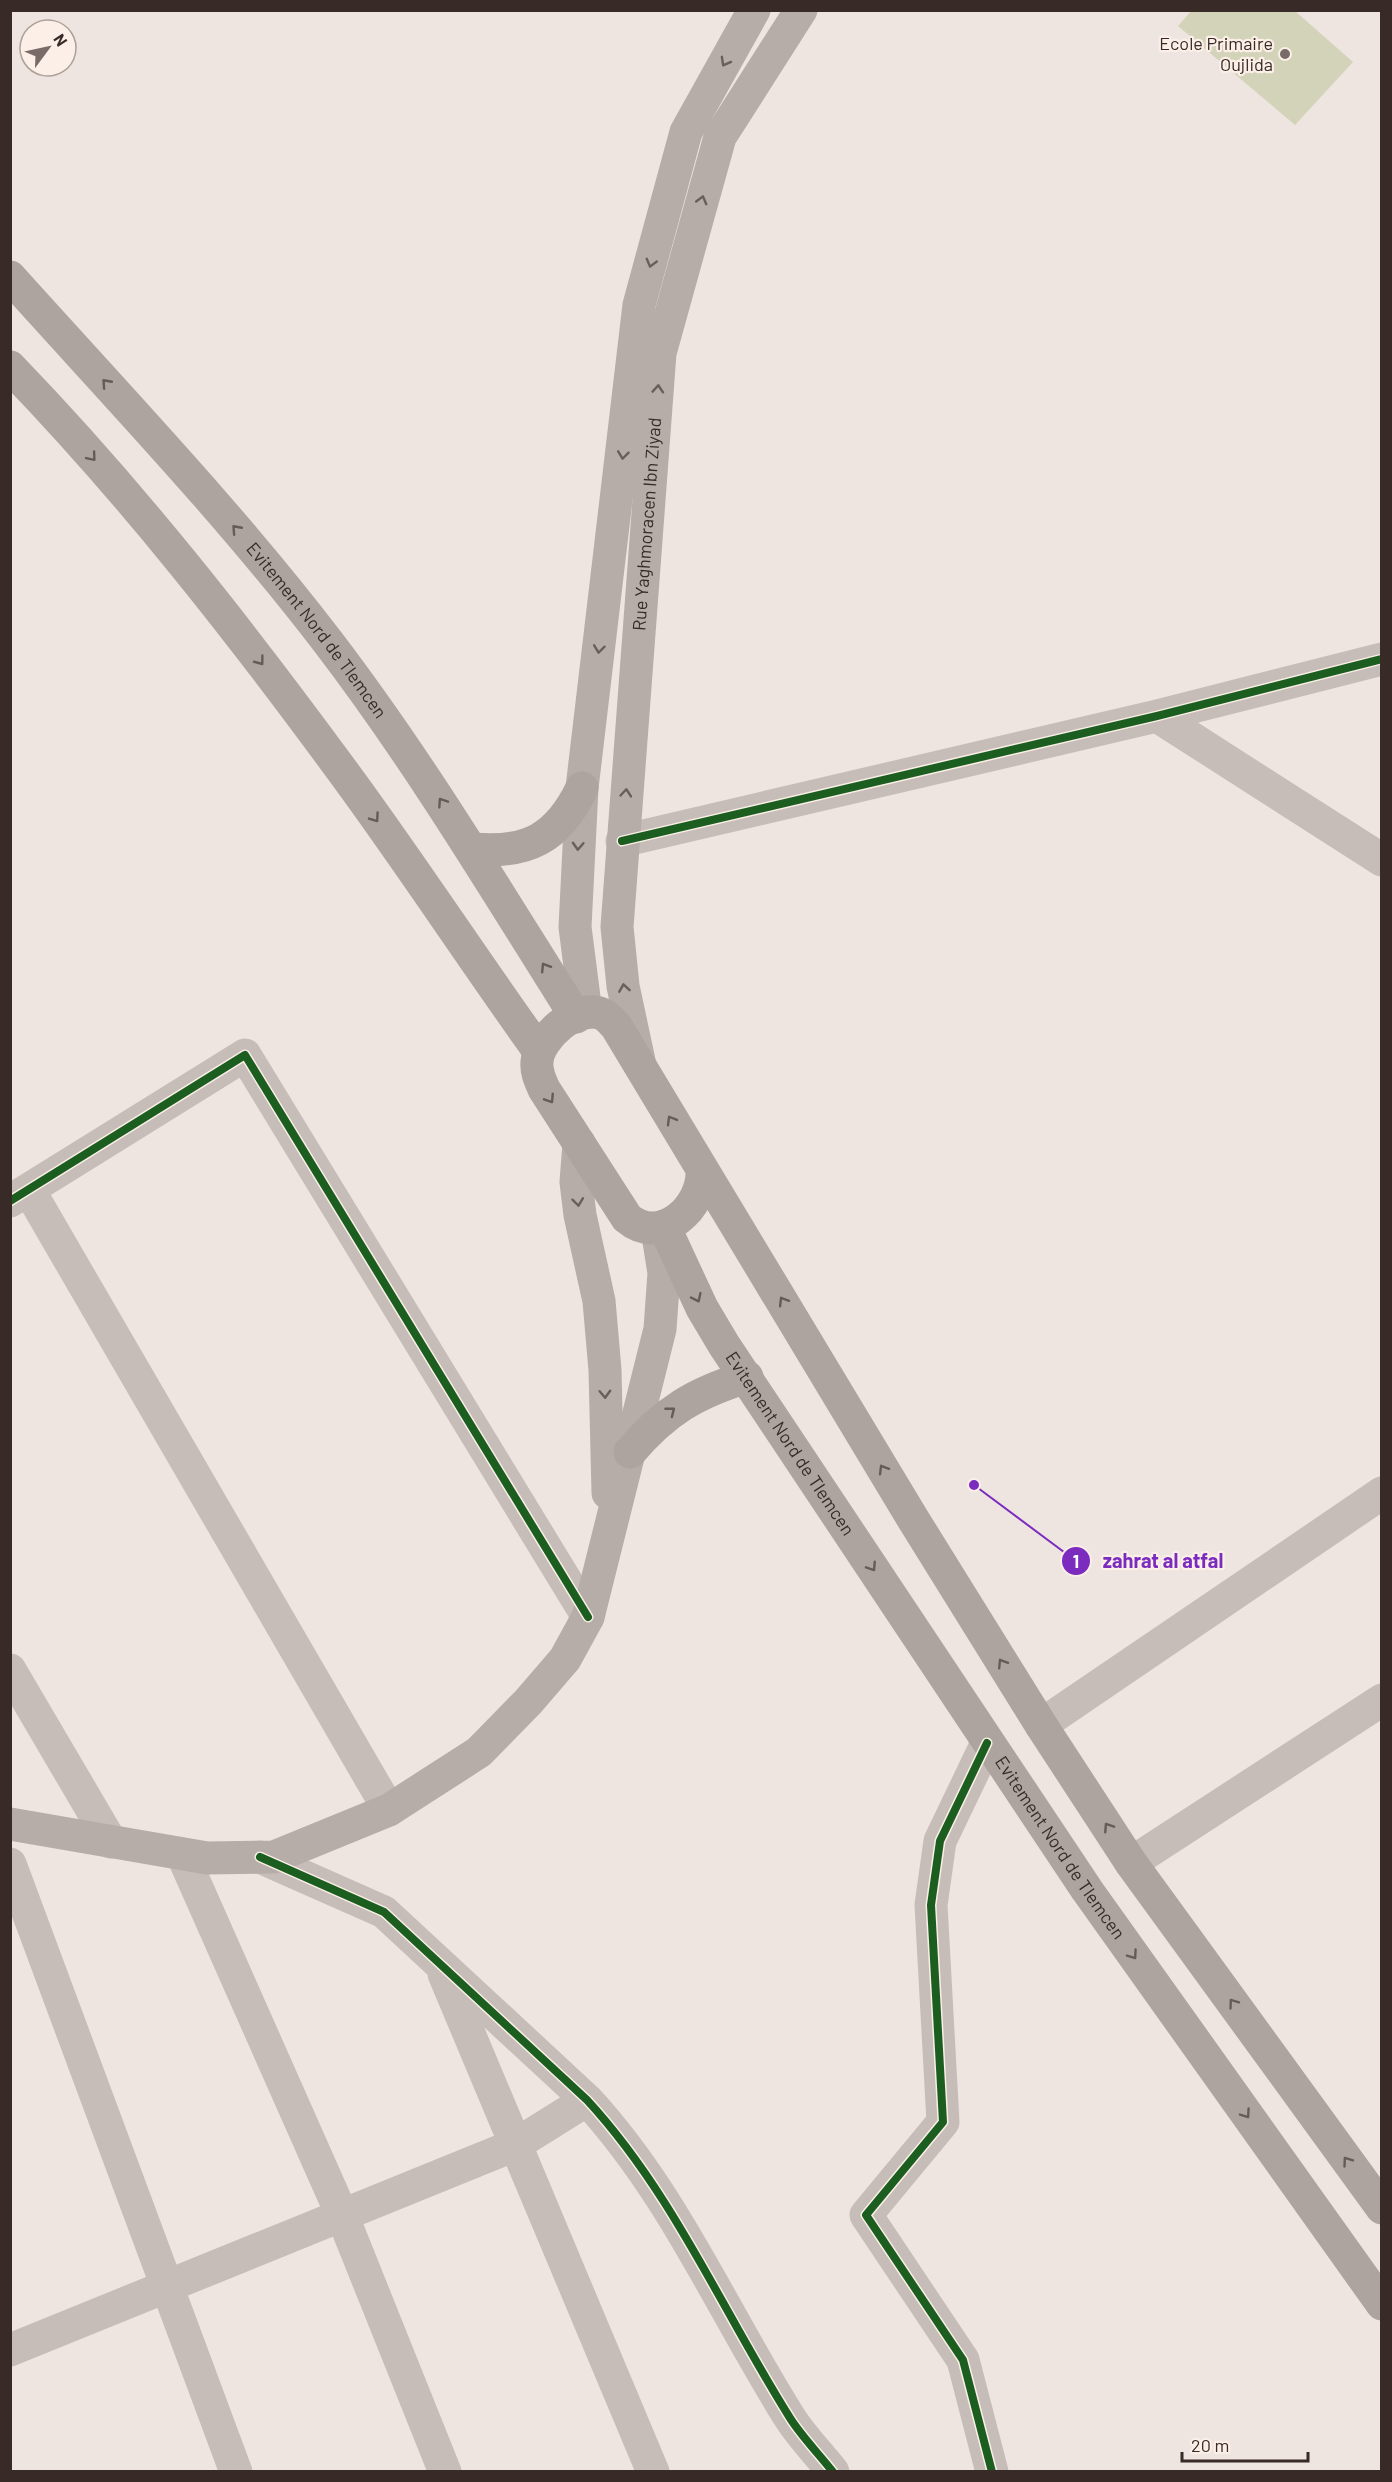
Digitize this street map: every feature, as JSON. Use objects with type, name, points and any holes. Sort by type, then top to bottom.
[{"type":"highway","name":"Evitement Nord de Tlemcen","points":[[10,277],[257,553],[388,724],[581,1015]]},
{"type":"highway","points":[[10,367],[49,407],[225,614],[343,771],[539,1051]]},
{"type":"highway","points":[[473,849],[501,852],[527,846],[551,832],[570,813],[582,788]]},
{"type":"highway","points":[[702,1170],[703,1186],[695,1202],[660,1227],[637,1226],[627,1218],[541,1082],[537,1061],[539,1051],[550,1033],[581,1015],[602,1014],[610,1019],[640,1065],[913,1519],[1041,1725],[1131,1863],[1382,2208]]},
{"type":"highway","name":"Evitement Nord de Tlemcen","points":[[660,1227],[702,1308],[987,1743],[1087,1890],[1382,2304]]},
{"type":"highway","points":[[630,1452],[653,1425],[681,1404],[712,1388],[747,1377]]},
{"type":"main road","name":"Rue Yaghmoracen Ibn Ziyad","points":[[581,1015],[575,927],[582,788],[639,304],[686,132],[754,10]]},
{"type":"main road","name":"Rue Yaghmoracen Ibn Ziyad","points":[[640,1065],[623,986],[617,927],[660,353],[720,136],[801,10]]},
{"type":"main road","points":[[579,1143],[576,1182],[580,1215],[599,1301],[605,1370],[610,1530]]},
{"type":"main road","points":[[10,1824],[207,1858],[274,1857],[389,1810],[478,1752],[528,1702],[565,1659],[588,1617],[660,1329],[663,1273],[660,1227]]},
{"type":"street","points":[[622,841],[1157,716],[1382,659]]},
{"type":"street","points":[[1157,716],[1382,860]]},
{"type":"street","points":[[389,1810],[20,1196],[245,1055],[588,1617]]},
{"type":"street","points":[[1041,1725],[1382,1492]]},
{"type":"street","points":[[10,1670],[111,1842]]},
{"type":"street","points":[[1131,1863],[1382,1700]]},
{"type":"street","points":[[987,1743],[940,1841],[931,1905],[943,2122],[866,2215],[963,2360],[992,2472]]},
{"type":"street","points":[[182,1854],[342,2215],[445,2472]]},
{"type":"street","points":[[260,1857],[384,1912],[587,2100],[613,2128],[682,2230],[791,2420],[833,2472]]},
{"type":"street","points":[[10,1864],[236,2472]]},
{"type":"street","points":[[440,1964],[653,2472]]},
{"type":"street","points":[[10,2350],[167,2284],[515,2145],[587,2100]]},
{"type":"green space","points":[[1192,10],[1295,11],[1353,62],[1295,125],[1178,26]]},
{"type":"cycle path","points":[[622,841],[1157,716],[1382,659]]},
{"type":"cycle path","points":[[10,1201],[245,1055],[588,1617]]},
{"type":"cycle path","points":[[987,1743],[940,1841],[931,1905],[943,2122],[866,2215],[963,2360],[992,2472]]},
{"type":"cycle path","points":[[260,1857],[384,1912],[587,2100],[646,2174],[696,2254],[790,2418],[833,2472]]},
{"type":"place","name":"Ecole Primaire Oujlida","points":[[1285,54]]},
{"type":"place","name":"zahrat al atfal","points":[[974,1485]]}]
